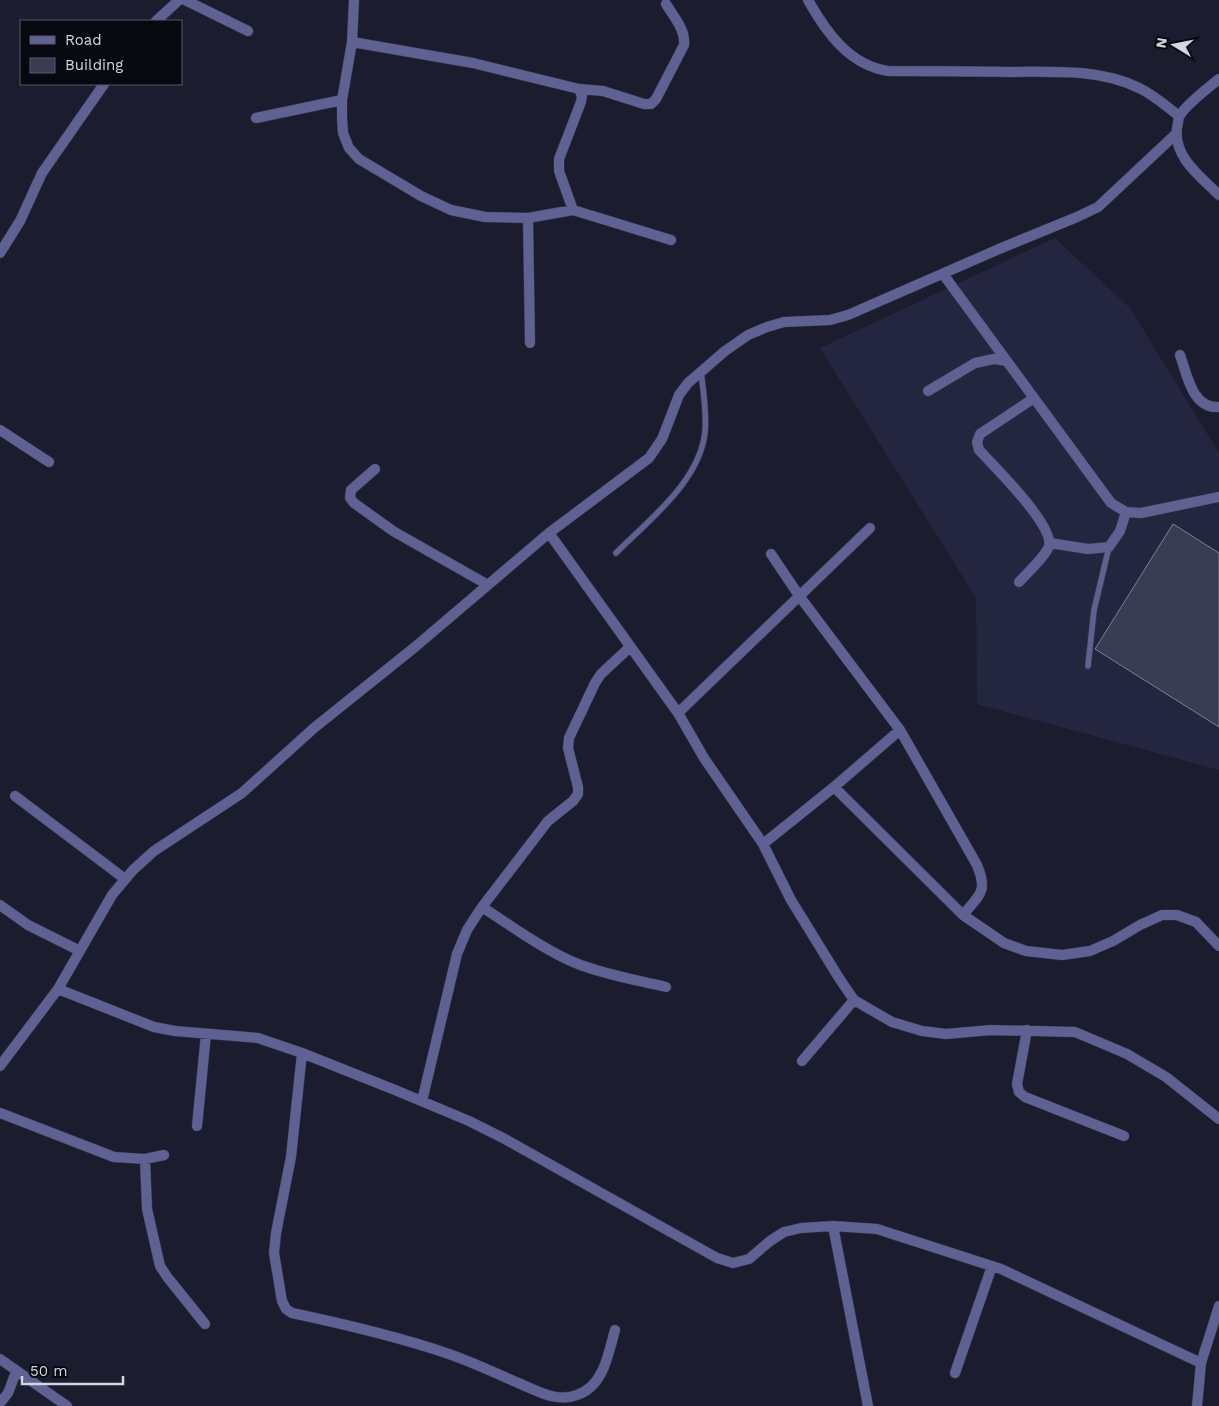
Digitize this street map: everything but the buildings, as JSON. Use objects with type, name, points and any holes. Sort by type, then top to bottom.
[{"type":"street","points":[[157,20],[179,0]]},
{"type":"street","points":[[185,0],[248,31]]},
{"type":"street","points":[[354,0],[352,42],[342,100],[344,133],[349,148],[359,159],[421,196],[451,210],[484,217],[528,218],[573,210],[671,240]]},
{"type":"street","points":[[808,0],[820,23],[829,34],[860,62],[876,69],[888,71],[1057,72],[1098,76],[1122,81],[1139,88],[1179,116]]},
{"type":"street","points":[[352,42],[473,63],[579,89],[603,91],[644,104],[651,104],[656,99],[684,45],[685,39],[683,32],[666,4]]},
{"type":"street","points":[[1219,79],[1198,96],[1179,116],[1177,134],[1178,149],[1185,160],[1219,195]]},
{"type":"street","points":[[0,253],[20,221],[42,173],[103,85]]},
{"type":"street","points":[[573,210],[559,171],[558,159],[581,102],[582,96],[579,89]]},
{"type":"street","points":[[256,118],[342,100]]},
{"type":"street","points":[[0,1066],[58,989],[112,895],[154,851],[242,793],[314,728],[415,647],[549,533],[649,458],[662,439],[679,395],[688,383],[725,351],[748,335],[766,326],[784,322],[830,320],[848,314],[1098,207],[1177,134]]},
{"type":"street","points":[[528,218],[530,344]]},
{"type":"street","points":[[943,274],[1111,503],[1126,512],[1141,513],[1219,497]]},
{"type":"street","points":[[1180,355],[1191,386],[1200,402],[1219,407]]},
{"type":"street","points":[[928,391],[975,363],[994,359],[1008,361]]},
{"type":"street","points":[[1019,582],[1047,551],[1050,544],[1048,536],[1023,496],[979,450],[977,442],[980,434],[1034,398]]},
{"type":"street","points":[[0,430],[49,462]]},
{"type":"street","points":[[375,469],[351,490],[350,498],[354,503],[393,531],[488,584]]},
{"type":"street","points":[[1050,544],[1088,549],[1109,547],[1120,531],[1126,512]]},
{"type":"street","points":[[678,713],[870,528]]},
{"type":"street","points":[[549,533],[678,713],[704,758],[763,844],[791,900],[854,1000],[892,1022],[922,1031],[946,1034],[991,1030],[1075,1032],[1119,1050],[1166,1077],[1219,1119]]},
{"type":"street","points":[[771,554],[800,597],[900,730],[977,865],[983,886],[980,894],[963,915]]},
{"type":"street","points":[[422,1101],[457,954],[467,930],[482,907],[548,822],[573,801],[578,794],[578,786],[568,748],[569,738],[601,674],[630,647]]},
{"type":"street","points":[[763,844],[834,787],[900,730]]},
{"type":"street","points":[[834,787],[963,915],[1004,943],[1026,951],[1062,955],[1090,951],[1113,942],[1140,925],[1162,915],[1177,915],[1196,922],[1219,946]]},
{"type":"street","points":[[15,796],[125,880]]},
{"type":"street","points":[[0,905],[28,925],[80,951]]},
{"type":"street","points":[[482,907],[576,963],[596,970],[666,987]]},
{"type":"street","points":[[58,989],[154,1027],[175,1031],[258,1038],[422,1101],[503,1138],[717,1258],[733,1263],[749,1260],[770,1241],[784,1232],[801,1228],[833,1226],[877,1228],[992,1266],[1201,1363]]},
{"type":"street","points":[[802,1061],[854,1000]]},
{"type":"street","points":[[1027,1030],[1017,1084],[1019,1092],[1025,1097],[1124,1136]]},
{"type":"street","points":[[196,1126],[206,1034]]},
{"type":"street","points":[[302,1054],[292,1158],[276,1233],[274,1253],[280,1292],[286,1309],[385,1334],[448,1354],[550,1397],[576,1396],[588,1390],[596,1383],[604,1367],[616,1330]]},
{"type":"street","points":[[0,1113],[114,1157],[145,1159],[164,1155]]},
{"type":"street","points":[[145,1159],[147,1209],[160,1266],[205,1324]]},
{"type":"street","points":[[833,1226],[868,1406]]},
{"type":"street","points":[[955,1373],[992,1266]]},
{"type":"street","points":[[1197,1406],[1201,1363],[1219,1306]]},
{"type":"street","points":[[0,1359],[67,1406]]},
{"type":"street","points":[[0,1403],[8,1393],[16,1372]]},
{"type":"lane","points":[[616,553],[672,498],[690,475],[702,447],[705,432],[702,371]]},
{"type":"lane","points":[[1088,666],[1094,610],[1109,547]]},
{"type":"shaded area","points":[[1055,238],[1130,308],[1219,453],[1219,770],[977,704],[976,598],[820,348]]}]
